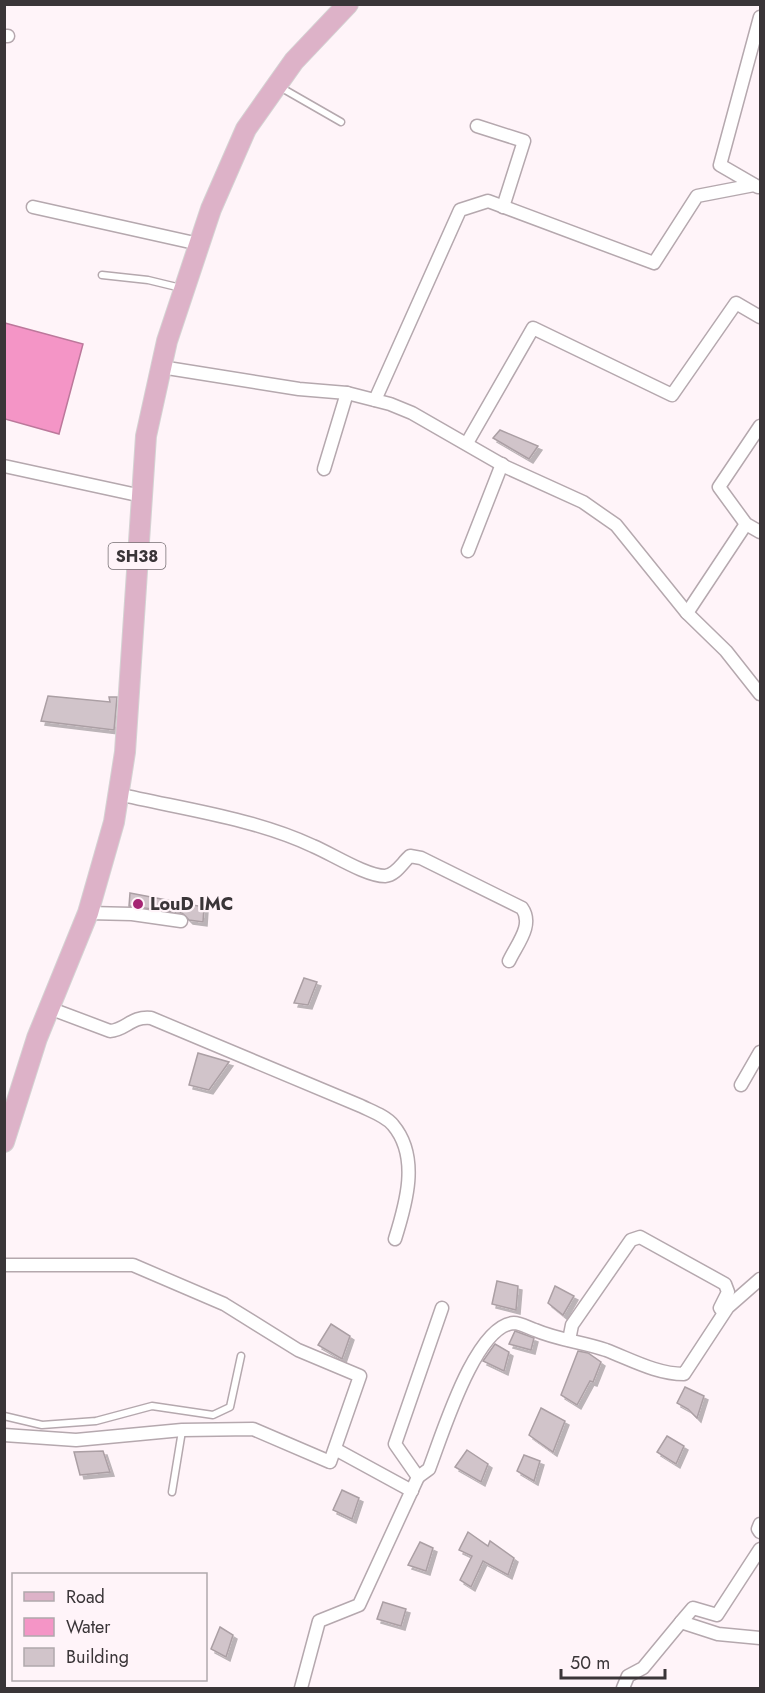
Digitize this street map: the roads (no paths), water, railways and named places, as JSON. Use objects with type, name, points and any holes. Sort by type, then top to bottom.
[{"type":"main road","name":"SH38","points":[[4,1142],[13,1108],[49,1008],[88,913],[114,822],[125,752],[146,436],[161,366],[184,289],[211,209],[246,129],[294,61],[348,4]]},
{"type":"street","points":[[757,187],[720,165],[760,17]]},
{"type":"street","points":[[477,126],[524,141],[503,207]]},
{"type":"street","points":[[375,400],[460,210],[488,201],[654,263],[697,196],[757,187]]},
{"type":"street","points":[[33,207],[199,244]]},
{"type":"street","points":[[467,443],[533,328],[672,395],[736,303],[760,317]]},
{"type":"street","points":[[161,366],[299,389],[347,393],[375,400],[412,413],[502,464],[583,502],[616,525],[687,614],[726,651],[760,694]]},
{"type":"street","points":[[324,469],[347,393]]},
{"type":"street","points":[[760,426],[719,487],[746,524],[760,532]]},
{"type":"street","points":[[468,551],[502,464]]},
{"type":"street","points":[[4,466],[142,496]]},
{"type":"street","points":[[687,614],[746,524]]},
{"type":"street","points":[[118,794],[259,827],[311,844],[358,867],[385,876],[395,873],[410,856],[421,858],[522,908],[528,923],[509,961]]},
{"type":"street","points":[[88,913],[132,914],[181,921]]},
{"type":"street","points":[[49,1008],[110,1031],[139,1016],[151,1018],[361,1106],[393,1124],[408,1157],[407,1201],[395,1239]]},
{"type":"street","points":[[741,1085],[760,1052]]},
{"type":"street","points":[[569,1340],[572,1325],[631,1240],[640,1237],[725,1284],[728,1292],[720,1308],[724,1312]]},
{"type":"street","points":[[4,1265],[133,1265],[224,1304],[298,1350],[360,1376],[330,1462],[253,1429],[182,1430],[76,1440],[4,1435]]},
{"type":"street","points":[[301,1689],[320,1621],[359,1605],[418,1477],[429,1469],[463,1383],[486,1339],[498,1326],[516,1323],[542,1333],[599,1348],[667,1374],[684,1374],[724,1312],[760,1279]]},
{"type":"street","points":[[418,1477],[395,1444],[442,1308]]},
{"type":"street","points":[[335,1449],[412,1491]]},
{"type":"street","points":[[760,1524],[758,1529],[760,1532]]},
{"type":"street","points":[[623,1689],[628,1676],[644,1668],[693,1608],[717,1615],[760,1549]]},
{"type":"street","points":[[681,1622],[718,1634],[760,1638]]},
{"type":"lane","points":[[277,85],[341,122]]},
{"type":"lane","points":[[102,275],[136,278],[184,289]]},
{"type":"lane","points":[[4,1416],[42,1425],[96,1421],[152,1406],[213,1415],[230,1407],[241,1356]]},
{"type":"lane","points":[[172,1492],[182,1430]]},
{"type":"water","points":[[5,323],[83,344],[59,434],[5,419]]},
{"type":"place","name":"LouD IMC","points":[[138,904]]}]
